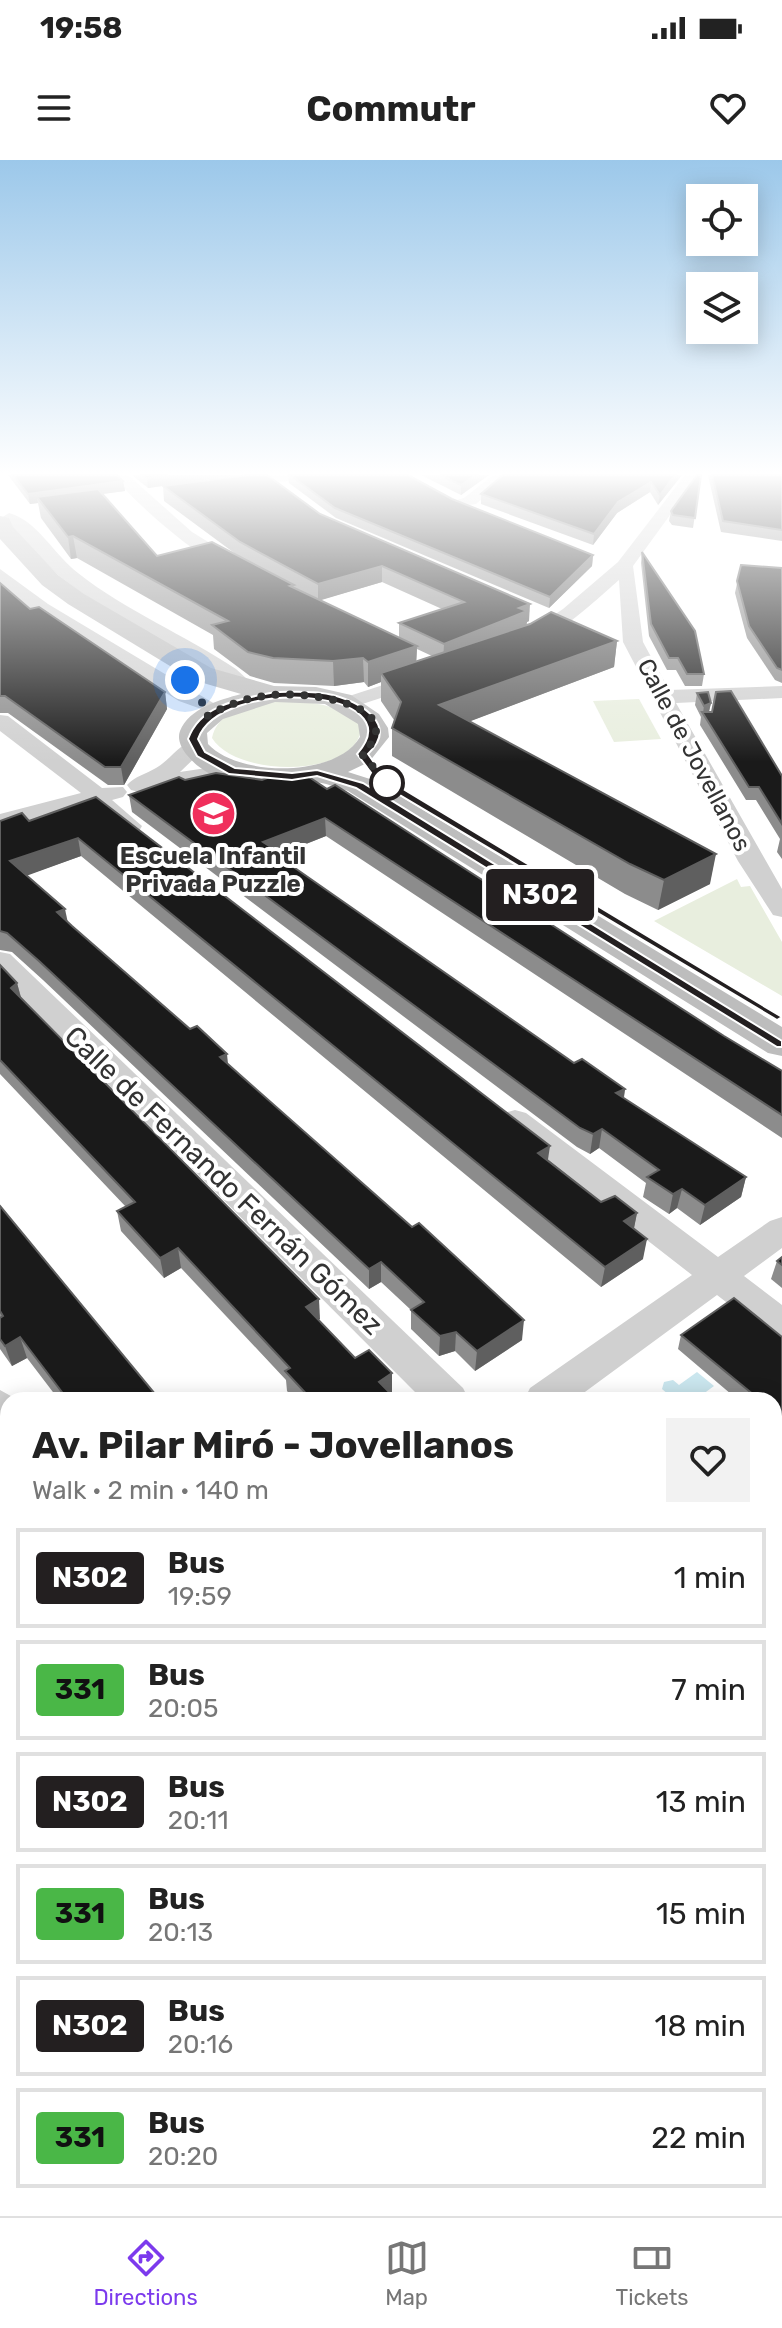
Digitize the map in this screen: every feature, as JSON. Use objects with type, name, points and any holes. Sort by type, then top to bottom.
[{"type":"street","points":[[21,571],[33,584],[185,680],[206,710]]},
{"type":"street","points":[[0,821],[139,785],[233,771],[280,776],[317,773],[362,754],[372,745],[376,731],[373,721],[347,703],[307,694],[262,692],[202,674],[76,599],[43,571]]},
{"type":"street","points":[[246,571],[261,580]]},
{"type":"street","points":[[508,648],[557,622],[600,589],[612,571]]},
{"type":"street","name":"Calle de Jovellanos","points":[[619,571],[627,594],[633,642],[660,697],[782,909]]},
{"type":"street","points":[[0,574],[41,608],[206,710]]},
{"type":"street","points":[[600,589],[627,594]]},
{"type":"street","points":[[527,611],[557,622]]},
{"type":"street","points":[[347,703],[441,672],[414,657]]},
{"type":"street","points":[[233,771],[207,759],[195,747],[193,739],[197,728],[206,710],[262,692]]},
{"type":"street","points":[[660,697],[782,692]]},
{"type":"street","points":[[0,721],[90,789],[96,798],[156,846]]},
{"type":"street","points":[[139,785],[166,772],[195,747]]},
{"type":"street","points":[[362,754],[381,780],[782,1017]]},
{"type":"street","points":[[317,773],[359,785],[384,799],[781,1058]]},
{"type":"street","name":"Calle de Fernando Fernán Gómez","points":[[0,960],[441,1392]]},
{"type":"street","points":[[493,1104],[782,1325]]},
{"type":"street","points":[[555,1392],[782,1230]]},
{"type":"green space","points":[[639,699],[661,739],[614,742],[593,701]]},
{"type":"green space","points":[[283,700],[320,704],[347,714],[356,721],[360,730],[357,741],[345,753],[328,761],[284,767],[241,759],[224,750],[212,738],[222,719],[231,713]]},
{"type":"green space","points":[[737,879],[741,887],[750,886],[782,942],[782,996],[654,921]]},
{"type":"water","points":[[697,1372],[714,1386],[706,1392],[666,1392],[662,1389],[664,1382],[673,1380],[679,1385]]},
{"type":"building","points":[[137,571],[267,571],[294,585],[290,586],[417,646],[368,662],[363,658],[333,661],[273,658],[248,652],[212,625],[228,621]]},
{"type":"building","points":[[294,571],[364,571],[318,584]]},
{"type":"building","points":[[393,571],[453,571],[530,604],[519,608],[527,611],[444,644],[399,623],[464,602]]},
{"type":"building","points":[[487,571],[577,571],[550,597]]},
{"type":"building","points":[[644,571],[655,571],[695,631],[704,674],[687,674],[678,658],[669,658],[651,624]]},
{"type":"building","points":[[740,571],[782,571],[782,670],[777,668],[749,626],[737,581]]},
{"type":"building","points":[[0,583],[30,609],[39,607],[165,692],[121,767],[105,767],[5,696],[0,696]]},
{"type":"building","points":[[551,612],[617,641],[439,705],[716,854],[664,880],[630,864],[392,728],[401,702],[381,673],[530,624]]},
{"type":"building","points":[[731,691],[782,776],[782,824],[759,787],[749,787],[702,712],[712,712],[716,692]]},
{"type":"building","points":[[708,692],[711,703],[704,706],[697,693]]},
{"type":"building","points":[[216,773],[262,780],[275,775],[303,773],[327,789],[335,785],[782,1071],[782,1115],[325,818],[263,842],[286,857],[282,859],[574,1063],[582,1059],[625,1089],[616,1093],[746,1177],[705,1205],[682,1189],[673,1194],[647,1177],[659,1170],[602,1129],[593,1134],[580,1128],[129,795],[179,777],[185,780]]},
{"type":"building","points":[[96,797],[550,1146],[538,1153],[601,1202],[615,1196],[637,1213],[624,1221],[647,1239],[605,1267],[78,838],[10,861],[65,909],[57,912],[72,926],[190,1029],[197,1026],[227,1054],[220,1057],[412,1227],[419,1223],[524,1320],[477,1351],[456,1332],[440,1336],[411,1310],[424,1302],[381,1262],[369,1269],[39,961],[7,933],[0,931],[0,821],[22,813],[29,821]]},
{"type":"building","points":[[0,965],[17,983],[11,988],[319,1299],[306,1307],[355,1358],[369,1350],[392,1373],[379,1382],[389,1392],[305,1392],[285,1371],[290,1368],[178,1248],[160,1258],[117,1211],[135,1202],[0,1060]]},
{"type":"building","points":[[0,1206],[153,1392],[62,1392],[20,1337],[5,1346],[0,1339],[0,1318],[3,1316],[0,1311]]},
{"type":"building","points":[[734,1298],[782,1337],[782,1392],[750,1392],[681,1335]]},
{"type":"bus line","name":"N302","points":[[782,1017],[381,780],[362,754],[372,745],[376,731],[373,721],[360,709],[330,697],[275,694],[222,707],[197,728],[193,739],[195,747],[216,765],[233,771],[268,776],[317,773],[359,785],[782,1044]]},
{"type":"place","name":"Escuela Infantil Privada Puzzle","points":[[213,814]]},
{"type":"route","points":[[185,680],[197,691],[208,716],[238,701],[275,694],[330,697],[360,709],[373,721],[376,731],[372,745],[362,754],[380,779],[387,783]]}]
